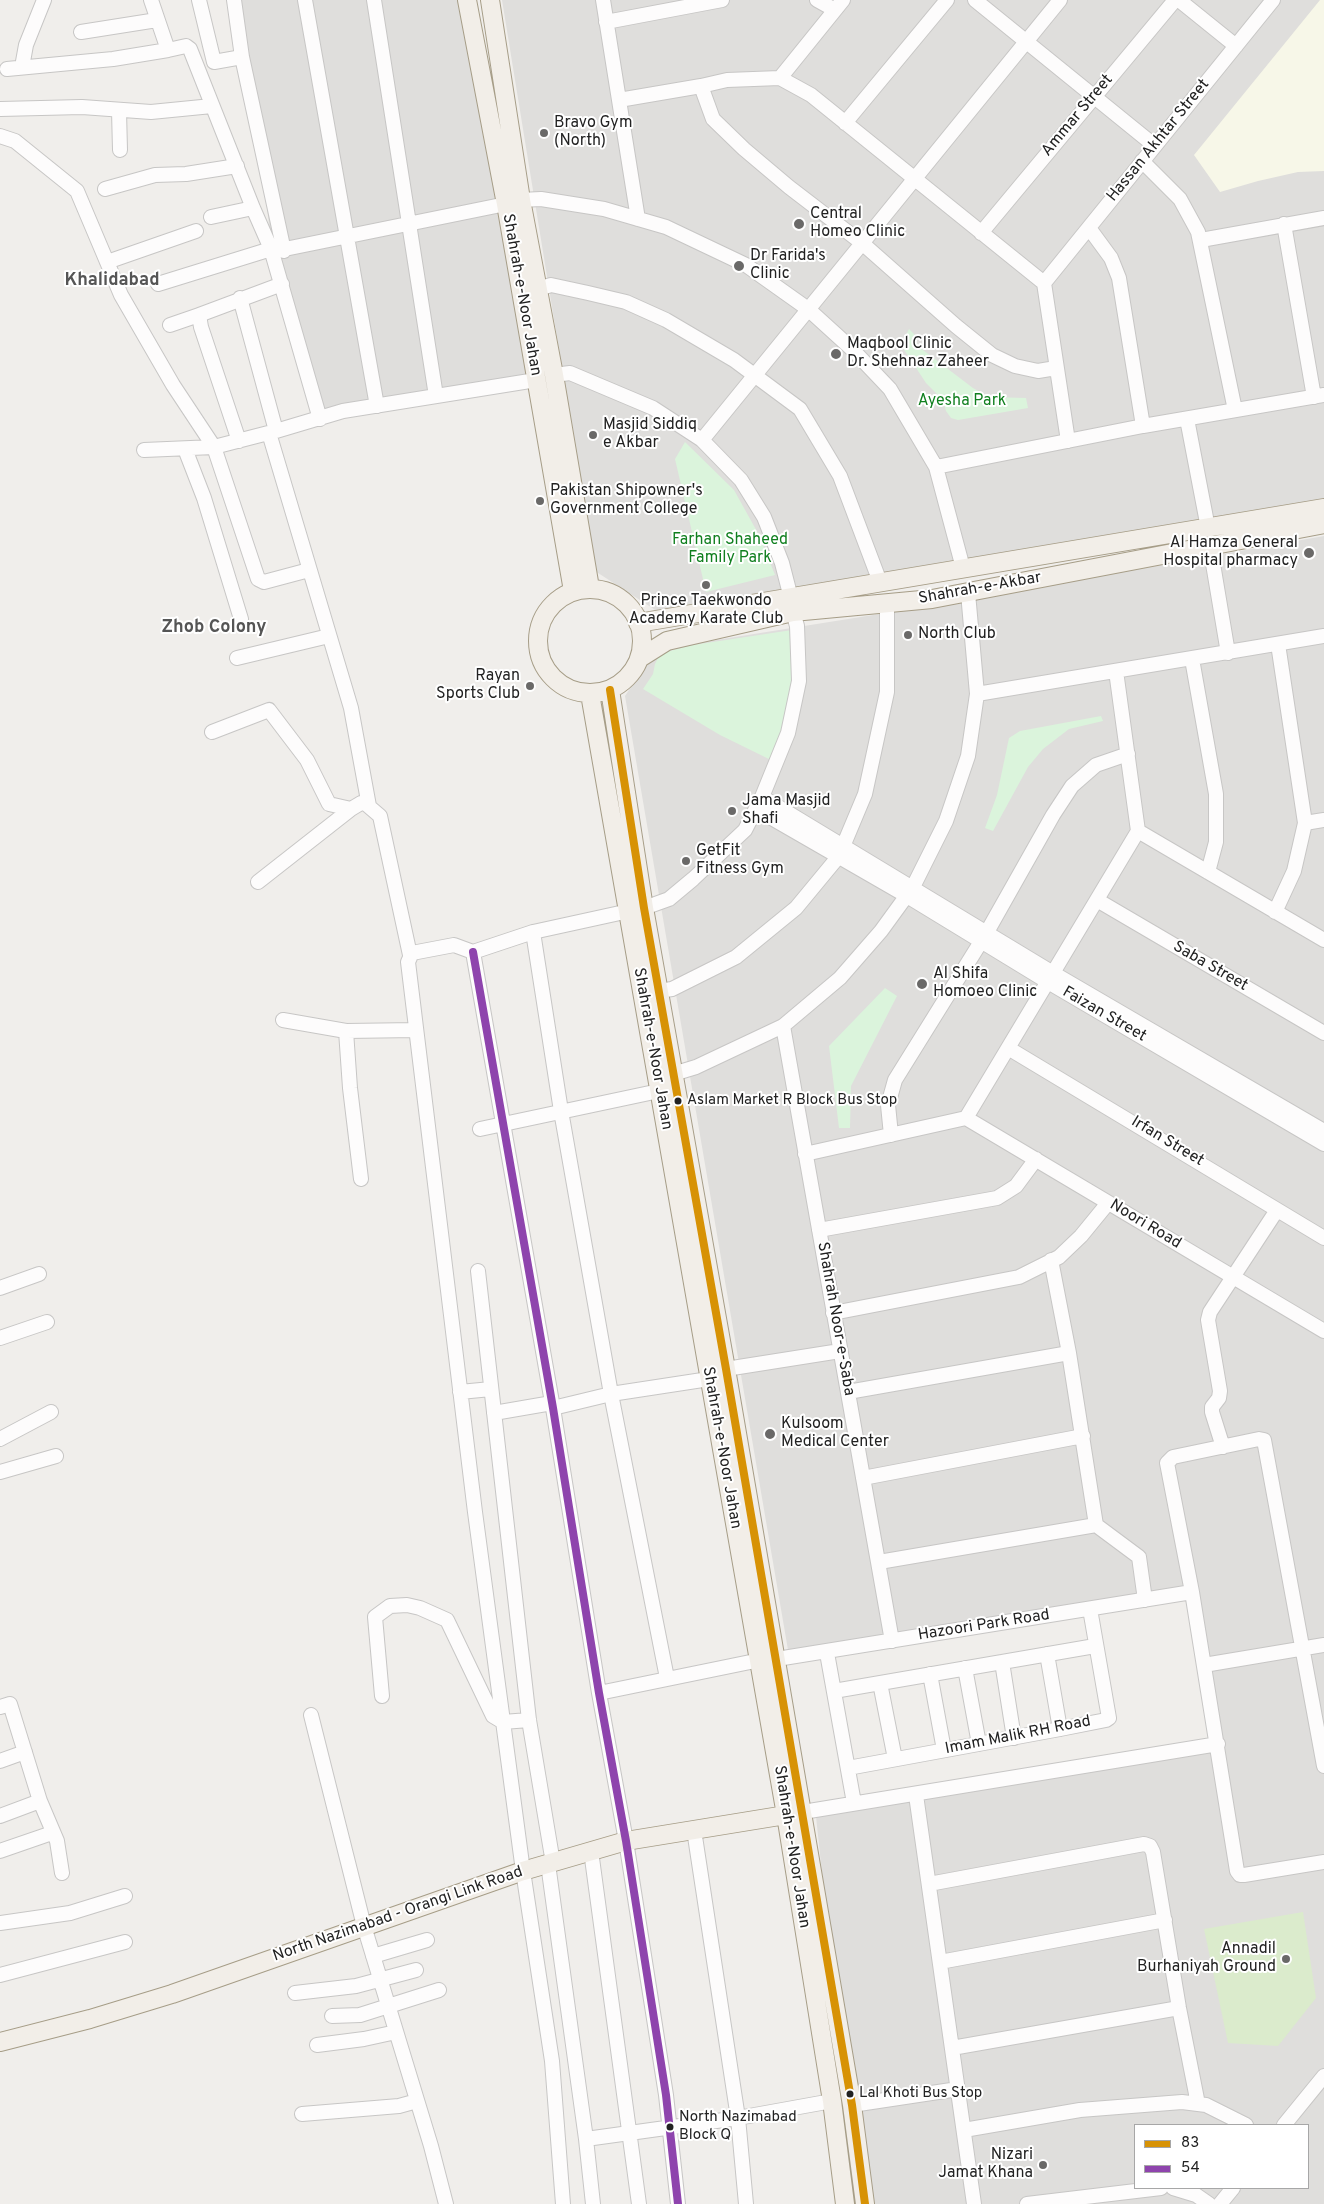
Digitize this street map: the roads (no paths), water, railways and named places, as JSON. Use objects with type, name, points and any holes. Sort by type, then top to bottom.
[{"type":"main road","name":"Shahrah-e-Noor Jahan","points":[[467,0],[514,202],[538,289],[590,588]]},
{"type":"main road","name":"Shahrah-e-Noor Jahan","points":[[490,0],[536,380],[573,592]]},
{"type":"main road","name":"Shahrah-e-Akbar","points":[[640,658],[668,641],[880,582],[1324,508]]},
{"type":"main road","name":"Shahrah-e-Akbar","points":[[638,623],[792,605],[932,600],[1324,524]]},
{"type":"main road","points":[[590,588],[602,589],[623,599],[631,607],[642,630],[643,644],[640,658],[632,673],[610,690],[579,694],[553,679],[542,661],[538,648],[540,627],[550,608],[560,598],[573,592],[590,588]]},
{"type":"main road","name":"Shahrah-e-Noor Jahan","points":[[610,690],[659,1091],[736,1531],[768,1660]]},
{"type":"main road","name":"Shahrah-e-Noor Jahan","points":[[590,694],[636,910],[659,991],[683,1121],[754,1528],[768,1660],[794,1814],[852,2104],[865,2204]]},
{"type":"main road","points":[[665,1125],[683,1121]]},
{"type":"main road","points":[[736,1531],[754,1528]]},
{"type":"main road","name":"Shahrah-e-Noor Jahan","points":[[794,1814],[845,2204]]},
{"type":"main road","name":"North Nazimabad - Orangi Link Road","points":[[0,2042],[90,2019],[172,1994],[523,1871],[591,1851],[626,1841],[794,1814]]},
{"type":"main road","points":[[844,2186],[863,2185]]},
{"type":"street","points":[[22,67],[26,45],[44,0]]},
{"type":"street","points":[[151,0],[168,50]]},
{"type":"street","points":[[199,0],[214,62]]},
{"type":"street","points":[[234,0],[242,57],[282,284],[320,419]]},
{"type":"street","points":[[305,0],[377,406]]},
{"type":"street","points":[[374,0],[436,396]]},
{"type":"street","points":[[603,0],[638,219]]},
{"type":"street","points":[[606,22],[722,0]]},
{"type":"street","points":[[780,78],[839,5],[817,0]]},
{"type":"street","points":[[845,123],[947,0]]},
{"type":"street","points":[[975,0],[1155,146]]},
{"type":"street","points":[[702,440],[1060,0]]},
{"type":"street","points":[[1177,0],[1236,46]]},
{"type":"street","name":"Ammar Street","points":[[981,233],[1177,0]]},
{"type":"street","name":"Hassan Akhtar Street","points":[[1044,283],[1273,0]]},
{"type":"street","points":[[81,32],[157,20]]},
{"type":"street","points":[[7,69],[113,59],[188,47],[253,208],[276,251]]},
{"type":"street","points":[[196,66],[242,57]]},
{"type":"street","points":[[619,100],[727,80],[780,78],[811,96],[1044,283],[1068,441]]},
{"type":"street","points":[[701,86],[713,119],[744,149],[789,188],[862,243],[956,326],[992,355],[1015,366],[1038,370],[1056,368]]},
{"type":"street","points":[[0,109],[82,107],[151,112],[212,106]]},
{"type":"street","points":[[119,111],[120,150]]},
{"type":"street","points":[[0,136],[15,140],[77,191],[121,295],[173,384],[214,447],[258,579],[264,582],[310,570]]},
{"type":"street","points":[[1142,161],[1180,198],[1201,240],[1235,410]]},
{"type":"street","points":[[105,189],[155,175],[186,174],[237,166]]},
{"type":"street","points":[[158,284],[276,251],[514,202],[541,199],[604,209],[666,227],[746,265],[808,309],[852,349],[890,389],[936,467],[963,568]]},
{"type":"street","points":[[211,217],[253,208]]},
{"type":"street","points":[[1201,240],[1324,218]]},
{"type":"street","points":[[936,467],[1144,426],[1319,396],[1284,224]]},
{"type":"street","points":[[1088,228],[1111,258],[1119,278],[1144,426]]},
{"type":"street","points":[[107,262],[196,231]]},
{"type":"street","points":[[170,325],[282,284]]},
{"type":"street","points":[[538,289],[551,285],[626,302],[666,320],[701,339],[756,374],[800,409],[840,476],[880,582]]},
{"type":"street","points":[[240,298],[272,432],[351,708],[369,806]]},
{"type":"street","points":[[199,315],[201,327],[239,441]]},
{"type":"street","points":[[410,956],[412,953],[454,945],[473,952],[533,932],[636,910],[669,899],[745,830],[759,803],[788,733],[798,689],[797,626],[782,563],[764,517],[741,480],[702,440],[653,408],[570,373],[554,375]]},
{"type":"street","points":[[144,450],[214,447],[320,419],[343,411],[536,380]]},
{"type":"street","points":[[1187,419],[1208,528]]},
{"type":"street","points":[[185,449],[204,498],[241,619]]},
{"type":"street","points":[[1210,546],[1228,653]]},
{"type":"street","points":[[673,1074],[696,1067],[782,1026],[840,978],[881,931],[910,892],[946,821],[968,756],[977,694],[968,593]]},
{"type":"street","points":[[659,991],[672,989],[736,957],[796,908],[841,851],[865,794],[887,692],[887,603]]},
{"type":"street","points":[[237,658],[329,636]]},
{"type":"street","points":[[977,694],[1324,636]]},
{"type":"street","points":[[1275,912],[1294,871],[1305,823],[1278,644]]},
{"type":"street","points":[[1192,659],[1216,794],[1216,842],[1208,872]]},
{"type":"street","points":[[805,1154],[966,1118],[1138,831],[1116,671]]},
{"type":"street","points":[[212,732],[270,710],[307,760],[329,804],[351,809]]},
{"type":"street","points":[[891,1135],[888,1105],[895,1080],[984,937],[1053,815],[1072,786],[1096,765],[1128,754]]},
{"type":"street","points":[[258,882],[361,803],[369,806],[380,816],[410,956],[408,962],[460,1392],[523,1871],[552,2061],[563,2204]]},
{"type":"street","name":"Faizan Street","points":[[759,803],[910,892],[1324,1144]]},
{"type":"street","points":[[1305,823],[1324,820]]},
{"type":"street","points":[[1138,831],[1324,940]]},
{"type":"street","name":"Saba Street","points":[[1096,900],[1324,1033]]},
{"type":"street","points":[[533,932],[561,1110],[611,1394],[667,1678]]},
{"type":"street","points":[[473,952],[553,1405],[599,1693],[626,1841],[670,2126],[678,2204]]},
{"type":"street","name":"Faizan Street","points":[[1050,977],[1324,1131]]},
{"type":"street","points":[[283,1020],[346,1031],[416,1030]]},
{"type":"street","name":"Shahrah Noor-e-Saba","points":[[782,1026],[892,1641]]},
{"type":"street","points":[[346,1031],[350,1088],[361,1179]]},
{"type":"street","name":"Irfan Street","points":[[1008,1048],[1186,1153],[1277,1210],[1323,1234]]},
{"type":"street","points":[[480,1129],[504,1125],[561,1110],[659,1091]]},
{"type":"street","name":"Noori Road","points":[[966,1118],[1324,1331]]},
{"type":"street","points":[[819,1230],[997,1198],[1016,1186],[1036,1159]]},
{"type":"street","points":[[833,1313],[1019,1277],[1052,1260],[1081,1236],[1108,1203]]},
{"type":"street","points":[[1223,1447],[1212,1412],[1212,1408],[1219,1398],[1220,1391],[1208,1320],[1210,1312],[1277,1210]]},
{"type":"street","points":[[1052,1260],[1083,1436],[1096,1524],[1139,1557],[1145,1600]]},
{"type":"street","points":[[478,1271],[529,1720],[551,1863],[593,2204]]},
{"type":"street","points":[[0,1288],[39,1274]]},
{"type":"street","points":[[0,1338],[46,1322]]},
{"type":"street","points":[[726,1369],[840,1351]]},
{"type":"street","points":[[848,1392],[1069,1353]]},
{"type":"street","points":[[494,1413],[709,1379]]},
{"type":"street","points":[[460,1392],[491,1389]]},
{"type":"street","points":[[0,1439],[50,1412]]},
{"type":"street","points":[[863,1478],[1083,1436]]},
{"type":"street","points":[[1324,1766],[1264,1440],[1259,1439],[1173,1457],[1167,1463],[1192,1592],[1237,1871],[1240,1875],[1324,1862]]},
{"type":"street","points":[[0,1472],[56,1456]]},
{"type":"street","points":[[879,1562],[1096,1524]]},
{"type":"street","name":"Hazoori Park Road","points":[[599,1693],[667,1678],[768,1660],[827,1653],[1192,1592]]},
{"type":"street","points":[[382,1696],[375,1617],[390,1606],[407,1605],[420,1608],[446,1620],[493,1716],[503,1722],[529,1720]]},
{"type":"street","name":"Imam Malik RH Road","points":[[848,1768],[1014,1738],[1109,1718],[1090,1609]]},
{"type":"street","points":[[1204,1665],[1324,1644]]},
{"type":"street","points":[[834,1691],[1095,1646]]},
{"type":"street","points":[[827,1653],[854,1803]]},
{"type":"street","points":[[1047,1654],[1060,1729]]},
{"type":"street","points":[[1002,1662],[1014,1738]]},
{"type":"street","points":[[965,1668],[979,1744]]},
{"type":"street","points":[[930,1674],[944,1750]]},
{"type":"street","points":[[880,1683],[895,1759]]},
{"type":"street","points":[[0,1707],[10,1704],[40,1801],[57,1842],[62,1873]]},
{"type":"street","points":[[311,1715],[364,1926],[418,2101],[446,2204]]},
{"type":"street","points":[[794,1814],[1218,1744]]},
{"type":"street","points":[[0,1761],[24,1752]]},
{"type":"street","points":[[916,1795],[974,2204]]},
{"type":"street","points":[[0,1816],[40,1801]]},
{"type":"street","points":[[694,1830],[738,2118],[746,2204]]},
{"type":"street","points":[[0,1851],[52,1833]]},
{"type":"street","points":[[929,1884],[1144,1844],[1150,1846],[1153,1852],[1179,2008],[1198,2104]]},
{"type":"street","points":[[591,1851],[639,2204]]},
{"type":"street","points":[[0,1923],[70,1914],[125,1896]]},
{"type":"street","points":[[940,1962],[1165,1920]]},
{"type":"street","points":[[373,1956],[427,1940]]},
{"type":"street","points":[[0,1975],[125,1942]]},
{"type":"street","points":[[295,1993],[356,1986],[416,1970]]},
{"type":"street","points":[[332,2016],[360,2015],[389,2008],[439,1990]]},
{"type":"street","points":[[952,2048],[1179,2008]]},
{"type":"street","points":[[317,2045],[364,2040],[396,2032]]},
{"type":"street","points":[[1285,2124],[1324,2076]]},
{"type":"street","points":[[852,2104],[958,2089]]},
{"type":"street","points":[[302,2114],[399,2106],[418,2101]]},
{"type":"street","points":[[586,2139],[738,2118],[832,2101]]},
{"type":"street","points":[[964,2130],[1080,2110],[1182,2102],[1206,2106],[1244,2124]]},
{"type":"street","points":[[1027,2204],[1153,2189]]},
{"type":"street","points":[[1176,2189],[1196,2195],[1209,2204]]},
{"type":"street","points":[[1220,2204],[1232,2189]]},
{"type":"place","name":"Bravo Gym (North)","points":[[544,133]]},
{"type":"place","name":"Central Homeo Clinic","points":[[799,224]]},
{"type":"place","name":"Dr Farida's Clinic","points":[[739,266]]},
{"type":"place","name":"Maqbool Clinic Dr. Shehnaz Zaheer","points":[[836,354]]},
{"type":"place","name":"Masjid Siddiq e Akbar","points":[[593,435]]},
{"type":"place","name":"Pakistan Shipowner's Government College","points":[[540,501]]},
{"type":"place","name":"Al Hamza General Hospital pharmacy","points":[[1309,553]]},
{"type":"place","name":"Prince Taekwondo Academy Karate Club","points":[[706,585]]},
{"type":"place","name":"North Club","points":[[908,635]]},
{"type":"place","name":"Rayan Sports Club","points":[[530,686]]},
{"type":"place","name":"Jama Masjid Shafi","points":[[732,811]]},
{"type":"place","name":"GetFit Fitness Gym","points":[[686,861]]},
{"type":"place","name":"Al Shifa Homoeo Clinic","points":[[922,984]]},
{"type":"place","name":"Aslam Market R Block Bus Stop","points":[[678,1101]]},
{"type":"place","name":"Kulsoom Medical Center","points":[[770,1434]]},
{"type":"place","name":"Annadil Burhaniyah Ground","points":[[1286,1959]]},
{"type":"place","name":"Lal Khoti Bus Stop","points":[[850,2094]]},
{"type":"place","name":"North Nazimabad Block Q","points":[[670,2127]]},
{"type":"place","name":"Nizari Jamat Khana","points":[[1043,2165]]},
{"type":"district","name":"Khalidabad","points":[[112,281]]},
{"type":"district","name":"Zhob Colony","points":[[214,628]]},
{"type":"park label","name":"Ayesha Park","points":[[962,402]]},
{"type":"park label","name":"Farhan Shaheed Family Park","points":[[730,550]]}]
